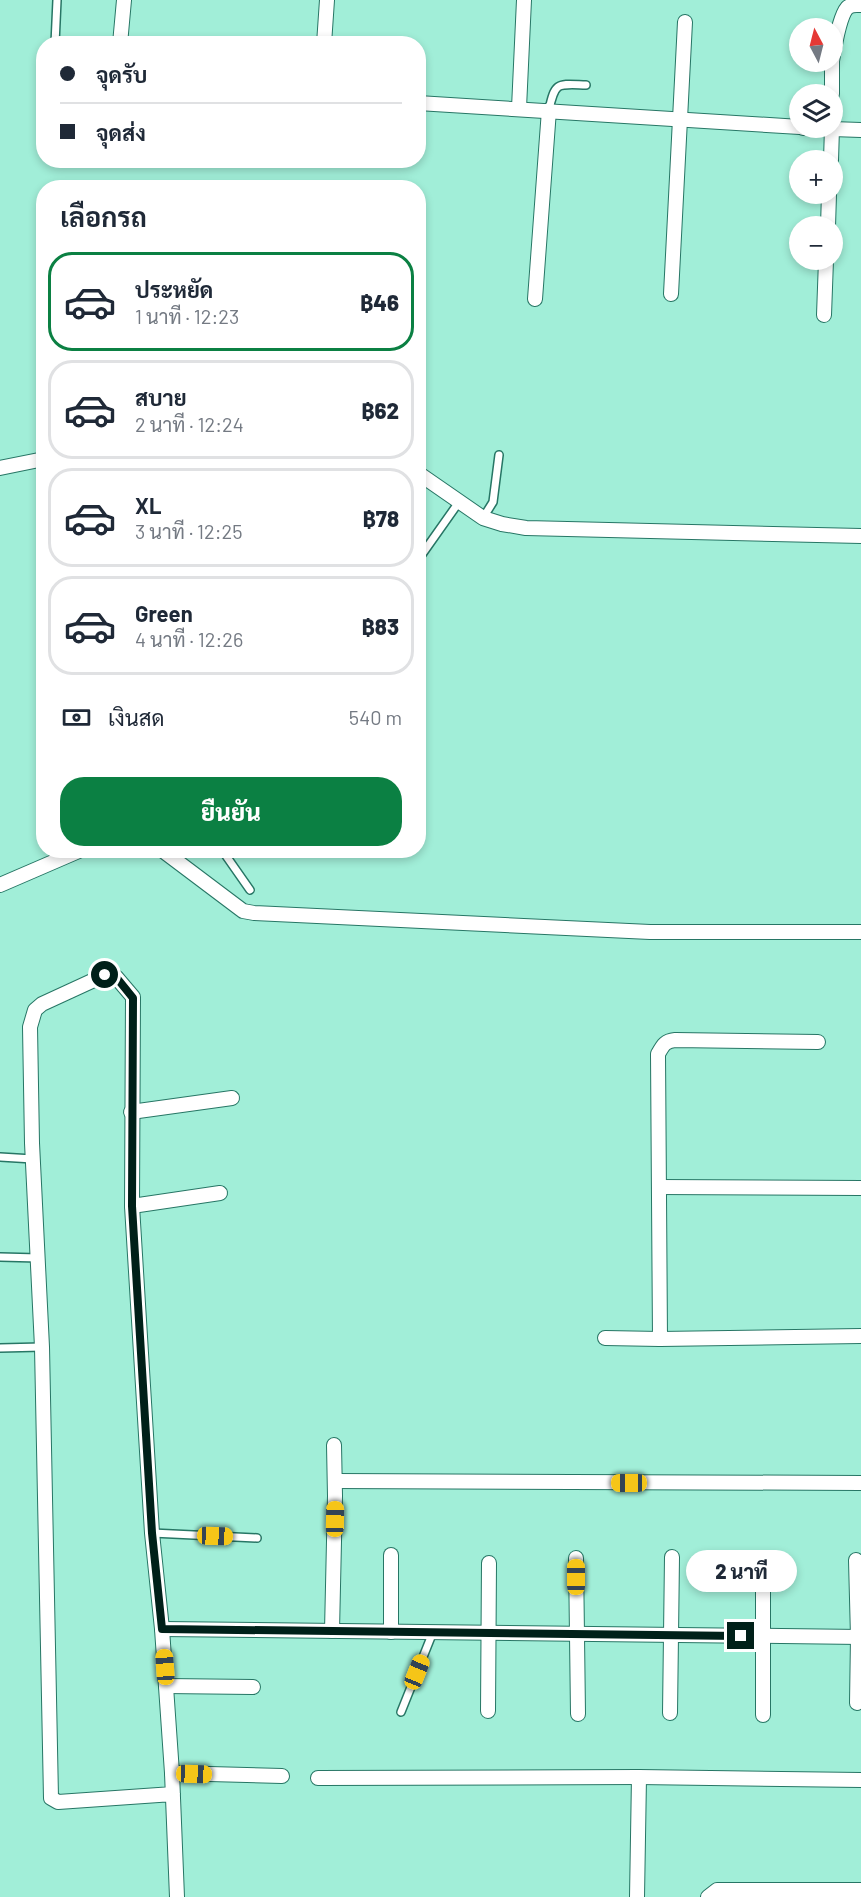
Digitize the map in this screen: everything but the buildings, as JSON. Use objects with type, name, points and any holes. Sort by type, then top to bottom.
[{"type":"street","points":[[121,36],[124,0]]},
{"type":"street","points":[[325,36],[327,0]]},
{"type":"street","points":[[519,108],[524,0]]},
{"type":"street","points":[[843,18],[846,9],[854,5],[861,5]]},
{"type":"street","points":[[671,294],[685,22]]},
{"type":"street","points":[[426,103],[789,126]]},
{"type":"street","points":[[535,299],[549,110]]},
{"type":"street","points":[[843,129],[861,130]]},
{"type":"street","points":[[824,315],[826,270]]},
{"type":"street","points":[[0,468],[36,461]]},
{"type":"street","points":[[426,479],[483,518],[526,528],[861,536]]},
{"type":"street","points":[[0,885],[62,858]]},
{"type":"street","points":[[172,858],[243,912],[650,932],[861,932]]},
{"type":"street","points":[[173,1794],[58,1803],[51,1798],[42,1347],[29,1034],[33,1015],[42,1004],[105,975],[116,977],[133,998],[132,1206],[152,1533],[162,1629],[172,1773],[173,1794],[177,1897]]},
{"type":"street","points":[[660,1339],[658,1054],[663,1045],[675,1040],[818,1042]]},
{"type":"street","points":[[131,1112],[232,1098]]},
{"type":"street","points":[[659,1187],[861,1188]]},
{"type":"street","points":[[132,1206],[220,1193]]},
{"type":"street","points":[[605,1338],[861,1336]]},
{"type":"street","points":[[332,1631],[334,1445]]},
{"type":"street","points":[[335,1481],[861,1483]]},
{"type":"street","points":[[391,1556],[391,1632]]},
{"type":"street","points":[[670,1713],[672,1557]]},
{"type":"street","points":[[576,1558],[578,1714]]},
{"type":"street","points":[[856,1560],[859,1637],[856,1703]]},
{"type":"street","points":[[488,1711],[489,1563]]},
{"type":"street","points":[[763,1568],[763,1715]]},
{"type":"street","points":[[162,1629],[859,1637]]},
{"type":"street","points":[[166,1686],[253,1687]]},
{"type":"street","points":[[172,1773],[282,1776]]},
{"type":"street","points":[[637,1897],[639,1777]]},
{"type":"street","points":[[318,1778],[639,1777],[861,1780]]},
{"type":"street","points":[[708,1897],[717,1890],[861,1890]]},
{"type":"lane","points":[[55,36],[57,0]]},
{"type":"lane","points":[[549,110],[553,91],[557,87],[563,84],[586,85]]},
{"type":"lane","points":[[483,518],[493,502],[499,455]]},
{"type":"lane","points":[[426,549],[459,502]]},
{"type":"lane","points":[[228,858],[250,890]]},
{"type":"lane","points":[[0,1157],[33,1159]]},
{"type":"lane","points":[[0,1257],[39,1258]]},
{"type":"lane","points":[[0,1348],[42,1347]]},
{"type":"lane","points":[[152,1533],[257,1538]]},
{"type":"lane","points":[[400,1712],[433,1632]]},
{"type":"route","points":[[105,975],[116,977],[133,998],[132,1206],[152,1533],[162,1629],[741,1636]]}]
